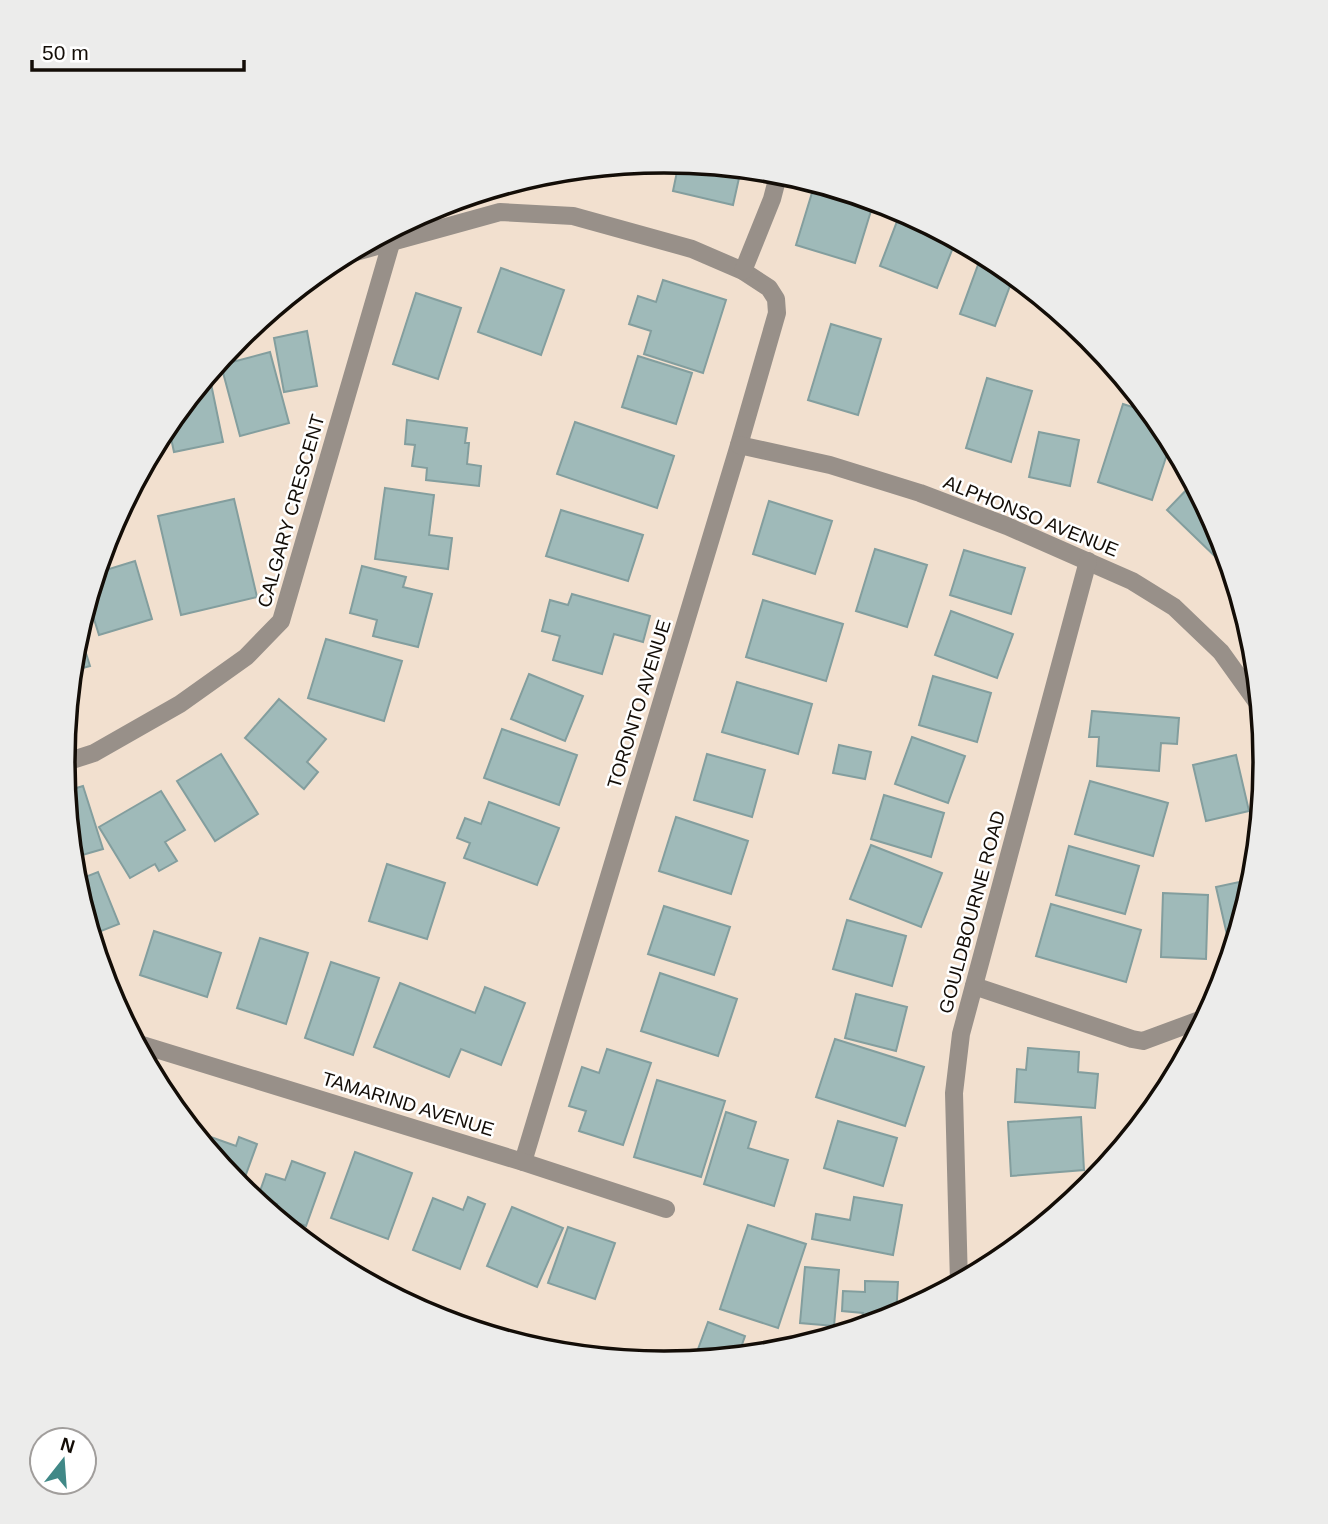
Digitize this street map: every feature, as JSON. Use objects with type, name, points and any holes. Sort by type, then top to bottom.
[{"type":"street","points":[[743,271],[776,184]]},
{"type":"street","name":"TORONTO AVENUE","points":[[393,240],[500,212],[573,216],[692,249],[743,271],[769,288],[776,299],[777,313],[739,445],[523,1162]]},
{"type":"street","name":"CALGARY CRESCENT","points":[[75,760],[94,753],[180,704],[246,657],[281,621],[392,240]]},
{"type":"street","name":"ALPHONSO AVENUE","points":[[739,445],[830,466],[920,493],[1007,526],[1132,581],[1174,607],[1221,652],[1248,690]]},
{"type":"street","name":"GOULDBOURNE ROAD","points":[[958,1272],[954,1093],[961,1034],[1088,561]]},
{"type":"street","points":[[974,986],[1143,1041],[1191,1023]]},
{"type":"street","name":"TAMARIND AVENUE","points":[[149,1047],[666,1209]]},
{"type":"building","points":[[677,174],[739,178],[733,205],[673,191]]},
{"type":"building","points":[[812,192],[871,211],[855,263],[796,245]]},
{"type":"building","points":[[897,222],[952,249],[937,288],[880,266]]},
{"type":"building","points":[[978,264],[1010,286],[995,326],[960,314]]},
{"type":"building","points":[[501,268],[564,290],[541,355],[478,332]]},
{"type":"building","points":[[663,280],[726,300],[703,373],[644,354],[651,331],[629,324],[638,296],[656,302]]},
{"type":"building","points":[[416,293],[461,308],[438,379],[393,364]]},
{"type":"building","points":[[831,324],[881,339],[858,415],[808,400]]},
{"type":"building","points":[[307,331],[317,386],[284,392],[274,338]]},
{"type":"building","points":[[270,352],[289,423],[240,436],[223,372],[233,362]]},
{"type":"building","points":[[638,356],[692,373],[676,424],[622,407]]},
{"type":"building","points":[[987,378],[1032,391],[1011,462],[966,448]]},
{"type":"building","points":[[211,386],[223,442],[174,452],[171,439]]},
{"type":"building","points":[[1123,404],[1134,407],[1167,456],[1152,500],[1098,482]]},
{"type":"building","points":[[407,420],[467,428],[467,464],[481,466],[479,486],[426,480],[427,468],[412,466],[415,445],[405,444]]},
{"type":"building","points":[[575,422],[674,456],[657,508],[557,474]]},
{"type":"building","points":[[1039,432],[1079,440],[1070,486],[1029,477]]},
{"type":"building","points":[[385,488],[434,495],[429,535],[452,538],[448,569],[375,559]]},
{"type":"building","points":[[1186,490],[1216,557],[1167,510]]},
{"type":"building","points":[[234,499],[257,597],[181,615],[158,516]]},
{"type":"building","points":[[769,501],[832,521],[815,574],[753,554]]},
{"type":"building","points":[[561,510],[643,535],[628,581],[546,556]]},
{"type":"building","points":[[875,549],[927,565],[907,627],[856,611]]},
{"type":"building","points":[[964,550],[1025,568],[1011,614],[950,595]]},
{"type":"building","points":[[135,561],[152,619],[99,635],[93,617],[107,570]]},
{"type":"building","points":[[362,566],[406,577],[403,587],[432,594],[418,647],[373,636],[377,620],[350,613]]},
{"type":"building","points":[[572,594],[650,616],[643,642],[614,634],[602,674],[553,660],[560,636],[542,631],[550,600],[568,605]]},
{"type":"building","points":[[763,600],[843,624],[826,681],[746,657]]},
{"type":"building","points":[[951,611],[1013,634],[997,678],[935,655]]},
{"type":"building","points":[[326,639],[402,661],[384,721],[308,698]]},
{"type":"building","points":[[86,653],[90,666],[83,668]]},
{"type":"building","points":[[529,674],[583,696],[565,741],[511,719]]},
{"type":"building","points":[[933,676],[991,693],[977,742],[919,725]]},
{"type":"building","points":[[737,682],[812,704],[798,754],[722,732]]},
{"type":"building","points":[[279,699],[326,739],[307,762],[318,772],[304,789],[245,738]]},
{"type":"building","points":[[1092,711],[1179,718],[1177,744],[1161,743],[1159,771],[1097,766],[1099,737],[1089,737]]},
{"type":"building","points":[[502,729],[577,755],[559,805],[484,778]]},
{"type":"building","points":[[912,737],[965,756],[948,803],[895,784]]},
{"type":"building","points":[[839,745],[871,752],[865,779],[833,773]]},
{"type":"building","points":[[221,754],[258,814],[215,841],[177,781]]},
{"type":"building","points":[[707,754],[765,770],[752,817],[694,800]]},
{"type":"building","points":[[1236,755],[1249,811],[1206,821],[1193,765]]},
{"type":"building","points":[[1090,781],[1168,803],[1153,856],[1075,834]]},
{"type":"building","points":[[83,786],[103,849],[83,855],[80,839],[76,788]]},
{"type":"building","points":[[161,791],[185,830],[165,842],[177,861],[159,871],[155,864],[130,878],[99,827]]},
{"type":"building","points":[[884,795],[944,813],[931,857],[871,839]]},
{"type":"building","points":[[489,802],[559,828],[537,885],[464,858],[470,843],[457,838],[465,818],[481,824]]},
{"type":"building","points":[[676,817],[748,841],[731,894],[659,871]]},
{"type":"building","points":[[871,845],[942,873],[921,927],[850,899]]},
{"type":"building","points":[[1069,846],[1139,866],[1125,914],[1056,895]]},
{"type":"building","points":[[387,864],[445,883],[427,939],[369,921]]},
{"type":"building","points":[[98,872],[119,924],[100,931],[87,876]]},
{"type":"building","points":[[1240,882],[1227,934],[1216,887]]},
{"type":"building","points":[[1163,893],[1208,895],[1206,959],[1161,957]]},
{"type":"building","points":[[1051,904],[1141,930],[1126,982],[1036,956]]},
{"type":"building","points":[[664,906],[730,927],[714,975],[648,954]]},
{"type":"building","points":[[847,920],[906,936],[892,986],[833,969]]},
{"type":"building","points":[[154,931],[221,953],[207,997],[140,975]]},
{"type":"building","points":[[260,938],[308,953],[286,1024],[237,1008]]},
{"type":"building","points":[[331,962],[379,978],[353,1055],[305,1038]]},
{"type":"building","points":[[660,973],[737,999],[718,1056],[641,1031]]},
{"type":"building","points":[[400,983],[475,1013],[485,987],[525,1003],[501,1065],[461,1049],[449,1077],[374,1047]]},
{"type":"building","points":[[856,994],[907,1007],[896,1051],[845,1038]]},
{"type":"building","points":[[835,1039],[924,1067],[905,1126],[816,1097]]},
{"type":"building","points":[[1028,1048],[1079,1052],[1078,1072],[1098,1074],[1095,1108],[1015,1102],[1017,1069],[1026,1070]]},
{"type":"building","points":[[607,1049],[651,1063],[623,1145],[579,1131],[586,1111],[569,1106],[582,1067],[599,1073]]},
{"type":"building","points":[[657,1080],[725,1101],[701,1177],[634,1157]]},
{"type":"building","points":[[726,1112],[756,1122],[748,1148],[788,1160],[774,1206],[704,1184]]},
{"type":"building","points":[[1081,1117],[1084,1170],[1011,1176],[1008,1122]]},
{"type":"building","points":[[838,1121],[897,1138],[883,1186],[824,1168]]},
{"type":"building","points":[[211,1137],[236,1146],[239,1137],[257,1144],[246,1175]]},
{"type":"building","points":[[355,1152],[412,1173],[388,1239],[331,1218]]},
{"type":"building","points":[[292,1161],[325,1173],[306,1226],[299,1224],[260,1190],[266,1174],[285,1180]]},
{"type":"building","points":[[468,1197],[485,1204],[460,1269],[413,1250],[433,1198],[463,1210]]},
{"type":"building","points":[[854,1197],[902,1205],[893,1255],[812,1239],[816,1214],[850,1220]]},
{"type":"building","points":[[512,1207],[563,1228],[537,1287],[487,1266]]},
{"type":"building","points":[[748,1225],[806,1244],[778,1328],[720,1309]]},
{"type":"building","points":[[568,1227],[615,1243],[595,1299],[548,1283]]},
{"type":"building","points":[[805,1267],[839,1270],[834,1326],[800,1323]]},
{"type":"building","points":[[865,1281],[898,1282],[897,1302],[862,1316],[863,1313],[842,1311],[843,1291],[865,1292]]},
{"type":"building","points":[[708,1322],[745,1336],[742,1346],[698,1349]]}]
